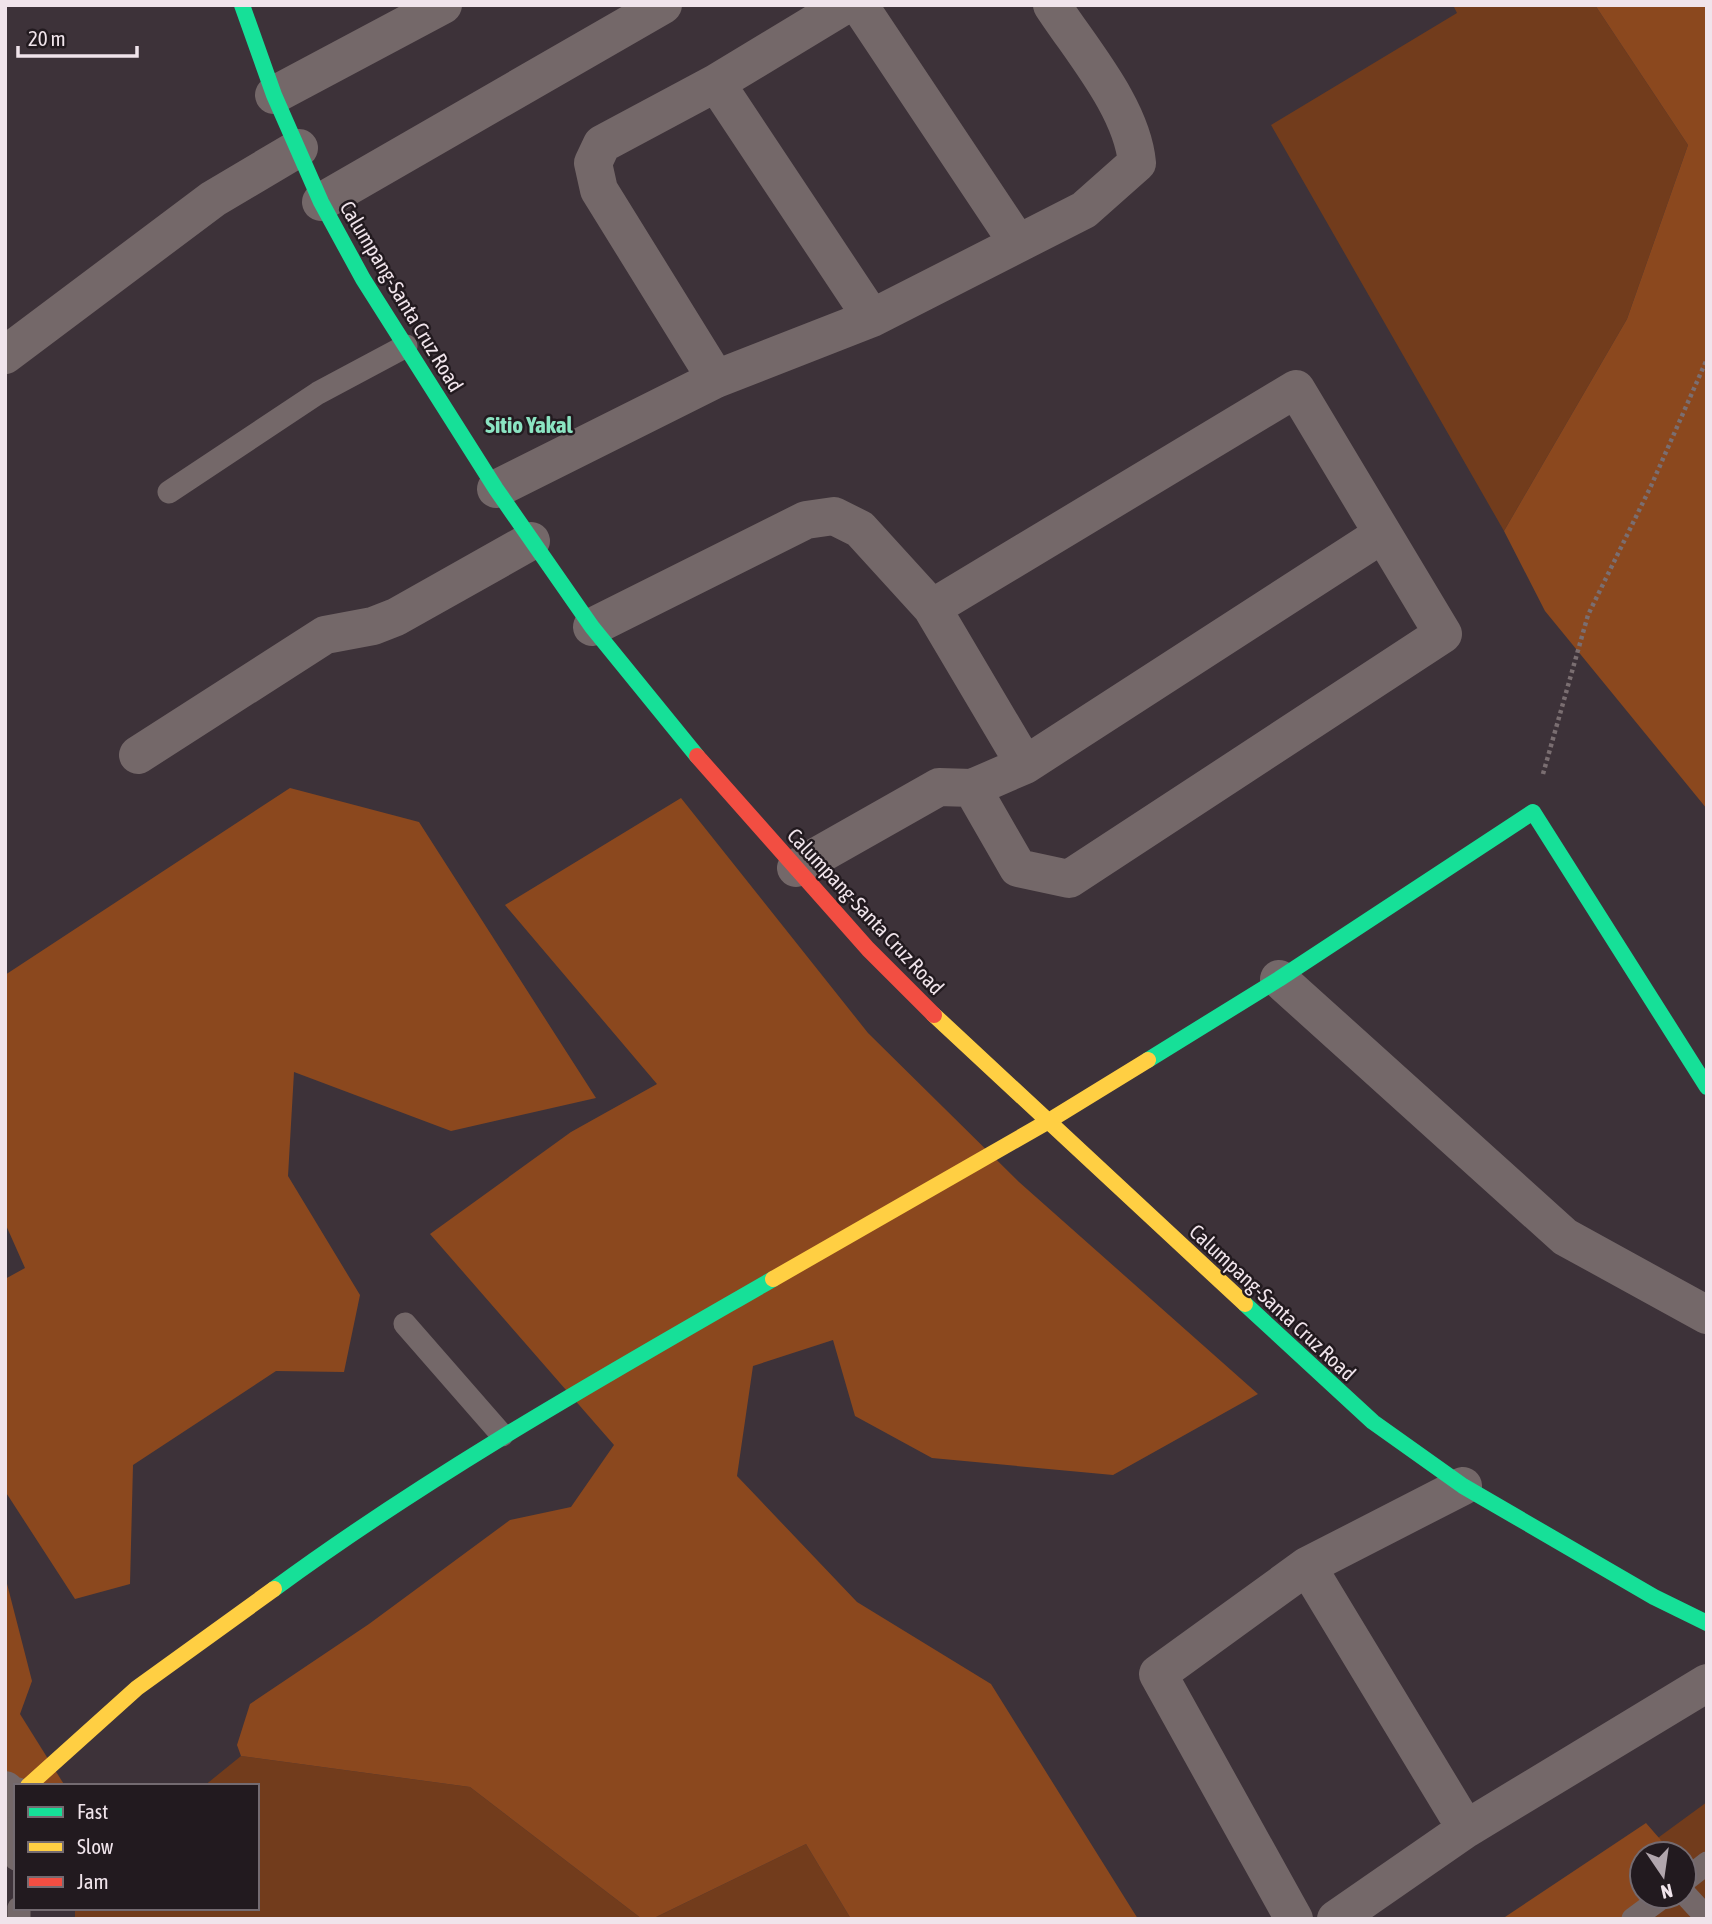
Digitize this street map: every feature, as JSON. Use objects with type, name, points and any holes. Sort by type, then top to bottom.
[{"type":"main road","name":"Calumpang-Santa Cruz Road","points":[[242,5],[274,95],[321,202],[363,279],[496,489],[592,627],[796,869],[868,949],[1047,1122],[1373,1422],[1463,1486],[1654,1597],[1707,1623]]},
{"type":"main road","points":[[25,1784],[137,1688],[332,1546],[502,1435],[1047,1122],[1279,979],[1533,812],[1707,1087]]},
{"type":"street","points":[[274,95],[443,5]]},
{"type":"street","points":[[321,202],[663,5]]},
{"type":"street","points":[[716,379],[598,190],[593,163],[602,144],[716,83],[845,5]]},
{"type":"street","points":[[859,5],[1017,242]]},
{"type":"street","points":[[496,489],[716,379],[872,318],[1017,242],[1084,211],[1137,163],[1135,144],[1124,115],[1052,5]]},
{"type":"street","points":[[716,83],[872,318]]},
{"type":"street","points":[[5,355],[213,199],[299,148]]},
{"type":"street","points":[[932,608],[1296,389],[1381,535],[1443,634],[1069,878],[1018,868],[972,788]]},
{"type":"street","points":[[592,627],[806,520],[834,516],[860,529],[932,608],[1025,765]]},
{"type":"street","points":[[796,869],[939,787],[972,788],[1025,765],[1381,535]]},
{"type":"street","points":[[138,755],[326,635],[373,626],[396,618],[531,541]]},
{"type":"street","points":[[1279,979],[1565,1237],[1707,1315]]},
{"type":"street","points":[[1294,1919],[1158,1674],[1307,1566],[1463,1486]]},
{"type":"street","points":[[1307,1566],[1466,1829]]},
{"type":"street","points":[[1336,1919],[1466,1829],[1707,1683]]},
{"type":"lane","points":[[169,492],[318,393],[406,346]]},
{"type":"lane","points":[[405,1324],[502,1435]]},
{"type":"path","points":[[1533,812],[1588,615],[1651,486],[1707,359]]},
{"type":"shaded area","points":[[1453,5],[1595,5],[1688,145],[1627,319],[1504,531],[1271,125],[1457,13]]},
{"type":"shaded area","points":[[1595,5],[1707,5],[1707,809],[1545,611],[1504,531],[1627,319],[1688,145]]},
{"type":"shaded area","points":[[290,788],[419,822],[596,1098],[451,1131],[294,1072],[288,1176],[360,1295],[344,1372],[276,1371],[133,1465],[130,1584],[75,1599],[5,1491],[5,1279],[25,1268],[5,1223],[5,975]]},
{"type":"shaded area","points":[[681,798],[868,1033],[1019,1182],[1258,1394],[1113,1475],[932,1458],[855,1416],[833,1340],[753,1366],[737,1476],[857,1602],[991,1684],[1138,1919],[851,1919],[806,1844],[652,1919],[642,1919],[470,1787],[241,1756],[237,1745],[250,1704],[369,1624],[510,1520],[571,1507],[614,1445],[430,1234],[571,1132],[657,1084],[505,905]]},
{"type":"shaded area","points":[[5,1576],[32,1681],[20,1714],[64,1784],[14,1784],[5,1843]]},
{"type":"shaded area","points":[[241,1756],[470,1787],[642,1919],[75,1919],[75,1910],[259,1910],[259,1784],[206,1784]]},
{"type":"shaded area","points":[[1707,1802],[1707,1919],[1547,1919],[1628,1860],[1628,1910],[1698,1910],[1698,1840],[1655,1840]]},
{"type":"shaded area","points":[[1646,1823],[1661,1840],[1628,1840],[1628,1910],[1647,1910],[1634,1919],[1502,1919]]},
{"type":"shaded area","points":[[806,1844],[851,1919],[652,1919]]},
{"type":"traffic: fast","points":[[242,5],[274,95],[321,202],[363,279],[496,489],[592,627],[697,756]]},
{"type":"traffic: fast","points":[[1148,1060],[1279,979],[1533,812],[1707,1087]]},
{"type":"traffic: fast","points":[[274,1589],[456,1466],[773,1279]]},
{"type":"traffic: fast","points":[[1245,1304],[1373,1422],[1463,1486],[1654,1597],[1707,1623]]},
{"type":"traffic: slow","points":[[934,1015],[1245,1304]]},
{"type":"traffic: slow","points":[[773,1279],[1047,1122],[1148,1060]]},
{"type":"traffic: slow","points":[[30,1784],[137,1688],[274,1589]]},
{"type":"traffic: jam","points":[[697,756],[868,949],[934,1015]]},
{"type":"district","name":"Sitio Yakal","points":[[529,425]]}]
